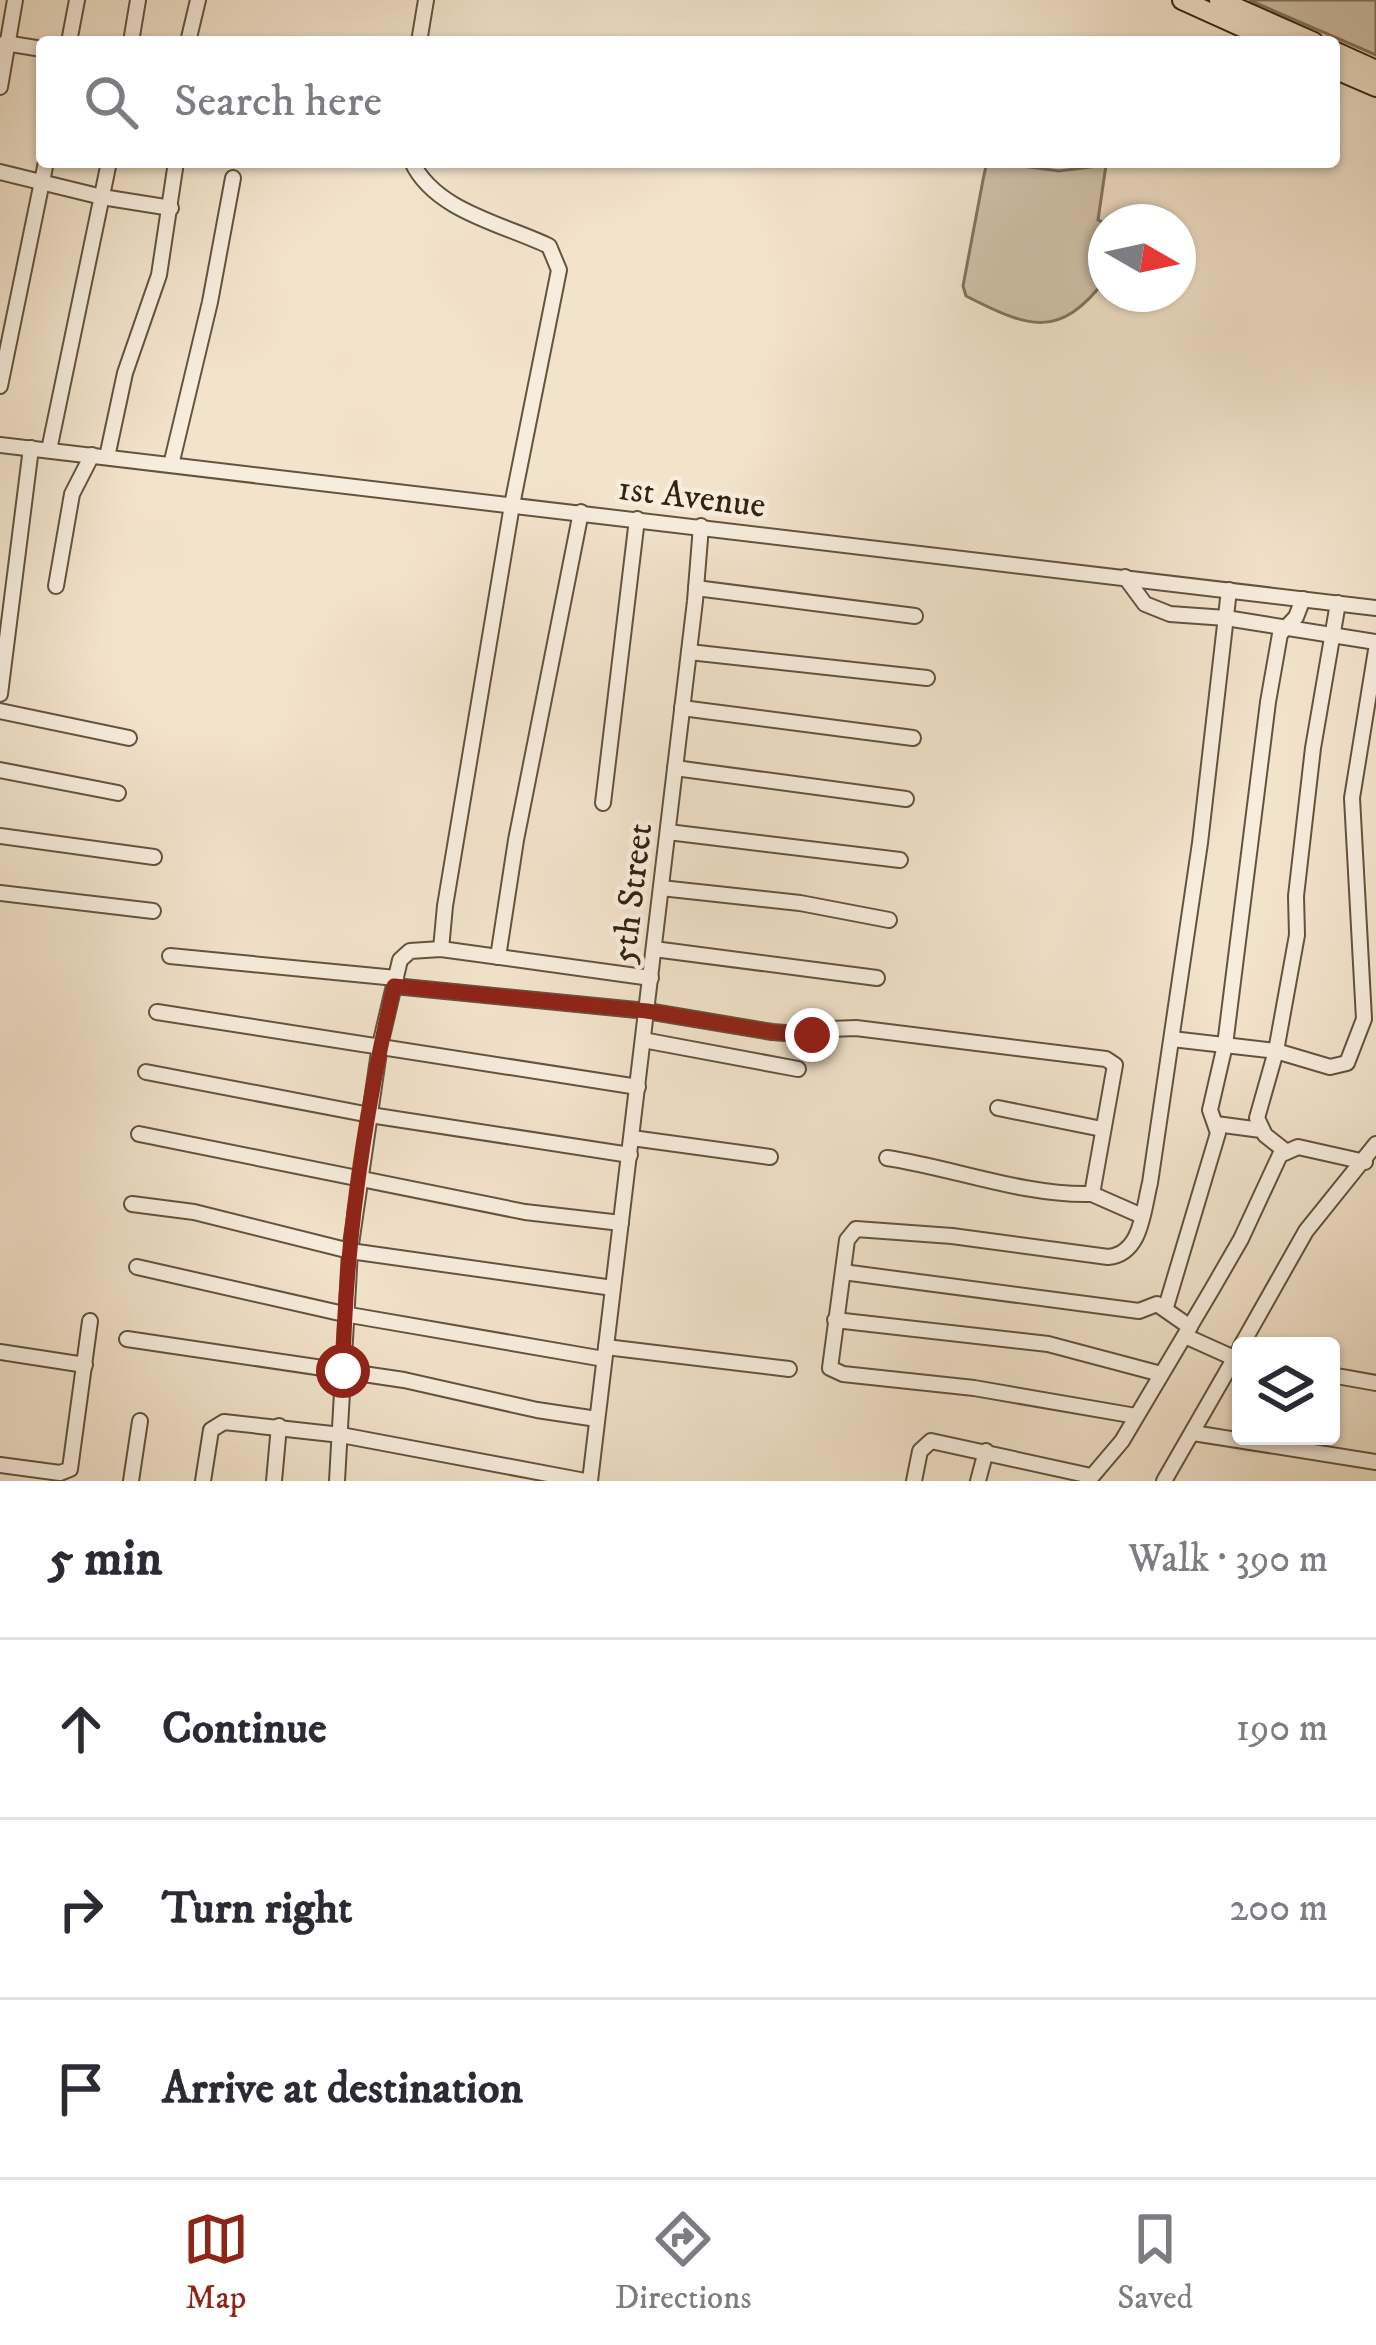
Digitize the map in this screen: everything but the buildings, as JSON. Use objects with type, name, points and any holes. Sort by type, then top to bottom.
[{"type":"main road","points":[[1182,0],[1262,36]]},
{"type":"main road","points":[[1219,0],[1300,36]]},
{"type":"main road","points":[[1340,54],[1376,70]]},
{"type":"main road","points":[[1340,71],[1376,87]]},
{"type":"street","points":[[0,87],[14,0]]},
{"type":"street","points":[[70,36],[76,0]]},
{"type":"street","points":[[132,36],[139,0]]},
{"type":"street","points":[[189,36],[198,0]]},
{"type":"street","points":[[420,36],[426,0]]},
{"type":"street","points":[[4,42],[36,48]]},
{"type":"street","points":[[0,386],[45,168]]},
{"type":"street","points":[[49,450],[108,168]]},
{"type":"street","points":[[56,586],[72,494],[99,456],[159,275],[175,168]]},
{"type":"street","points":[[415,168],[443,200],[549,246],[557,262],[512,505],[445,906],[442,949]]},
{"type":"street","points":[[0,172],[171,208]]},
{"type":"street","points":[[171,465],[211,302],[232,178]]},
{"type":"street","name":"1st Avenue","points":[[0,445],[1376,608]]},
{"type":"street","points":[[0,694],[32,448]]},
{"type":"street","points":[[498,957],[516,840],[581,512]]},
{"type":"street","points":[[603,803],[637,519]]},
{"type":"street","name":"5th Street","points":[[587,1481],[651,978],[700,526]]},
{"type":"street","points":[[1125,577],[1145,604],[1156,609],[1194,618],[1286,627],[1376,646],[1352,798],[1364,1019],[1342,1067],[1276,1051],[1172,1039]]},
{"type":"street","points":[[696,588],[915,616]]},
{"type":"street","points":[[1136,1416],[974,1388],[843,1374],[830,1366],[835,1320],[847,1240],[861,1227],[1108,1257],[1126,1252],[1138,1234],[1172,1039],[1229,590]]},
{"type":"street","points":[[1166,1307],[1218,1133],[1210,1109],[1225,1045],[1268,702],[1280,634],[1303,599]]},
{"type":"street","points":[[1338,603],[1301,850],[1297,934],[1276,1051],[1257,1118],[1261,1130],[1284,1150],[1372,1155]]},
{"type":"street","points":[[689,652],[927,678]]},
{"type":"street","points":[[682,708],[913,738]]},
{"type":"street","points":[[0,711],[129,738]]},
{"type":"street","points":[[675,768],[906,799]]},
{"type":"street","points":[[0,770],[118,793]]},
{"type":"street","points":[[668,832],[899,860]]},
{"type":"street","points":[[0,836],[154,856]]},
{"type":"street","points":[[661,888],[800,903],[889,920]]},
{"type":"street","points":[[0,893],[153,911]]},
{"type":"street","points":[[338,1481],[350,1251],[380,1045],[400,960],[410,951],[442,949],[651,978]]},
{"type":"street","points":[[654,950],[878,978]]},
{"type":"street","points":[[170,956],[647,1011],[772,1032],[812,1035],[856,1028],[1109,1060],[1115,1068],[1092,1194]]},
{"type":"street","points":[[157,1012],[638,1087]]},
{"type":"street","points":[[643,1040],[798,1069]]},
{"type":"street","points":[[146,1072],[370,1115],[630,1155]]},
{"type":"street","points":[[998,1108],[1102,1129]]},
{"type":"street","points":[[1216,1124],[1261,1130]]},
{"type":"street","points":[[139,1134],[525,1212],[621,1222]]},
{"type":"street","points":[[632,1138],[770,1157]]},
{"type":"street","points":[[914,1481],[926,1442],[986,1451],[1090,1478],[1122,1441],[1188,1331],[1241,1239],[1284,1150]]},
{"type":"street","points":[[1247,1337],[1306,1231],[1372,1155]]},
{"type":"street","points":[[887,1158],[944,1166],[1028,1187],[1092,1194],[1142,1216]]},
{"type":"street","points":[[132,1204],[194,1212],[350,1251],[613,1288]]},
{"type":"street","points":[[137,1267],[344,1313],[605,1353],[789,1369]]},
{"type":"street","points":[[843,1272],[1139,1312],[1151,1304],[1166,1307],[1188,1331],[1232,1348]]},
{"type":"street","points":[[835,1320],[1048,1344],[1161,1374]]},
{"type":"street","points":[[0,1465],[60,1473],[70,1468],[90,1321]]},
{"type":"street","points":[[127,1339],[343,1371],[597,1419]]},
{"type":"street","points":[[0,1352],[86,1365]]},
{"type":"street","points":[[1164,1481],[1232,1362]]},
{"type":"street","points":[[1340,1376],[1376,1382]]},
{"type":"street","points":[[130,1481],[140,1421]]},
{"type":"street","points":[[203,1481],[214,1424],[279,1426],[341,1435],[587,1481]]},
{"type":"street","points":[[274,1481],[279,1426]]},
{"type":"street","points":[[1193,1432],[1376,1462]]},
{"type":"street","points":[[978,1481],[986,1451]]},
{"type":"shaded area","points":[[1249,0],[1376,0],[1376,55]]},
{"type":"shaded area","points":[[986,168],[1106,168],[1100,204],[1088,204],[1088,300],[1058,320],[1026,321],[966,296],[963,286]]},
{"type":"route","points":[[343,1371],[344,1313],[359,1181],[394,986],[647,1011],[812,1035]]}]
